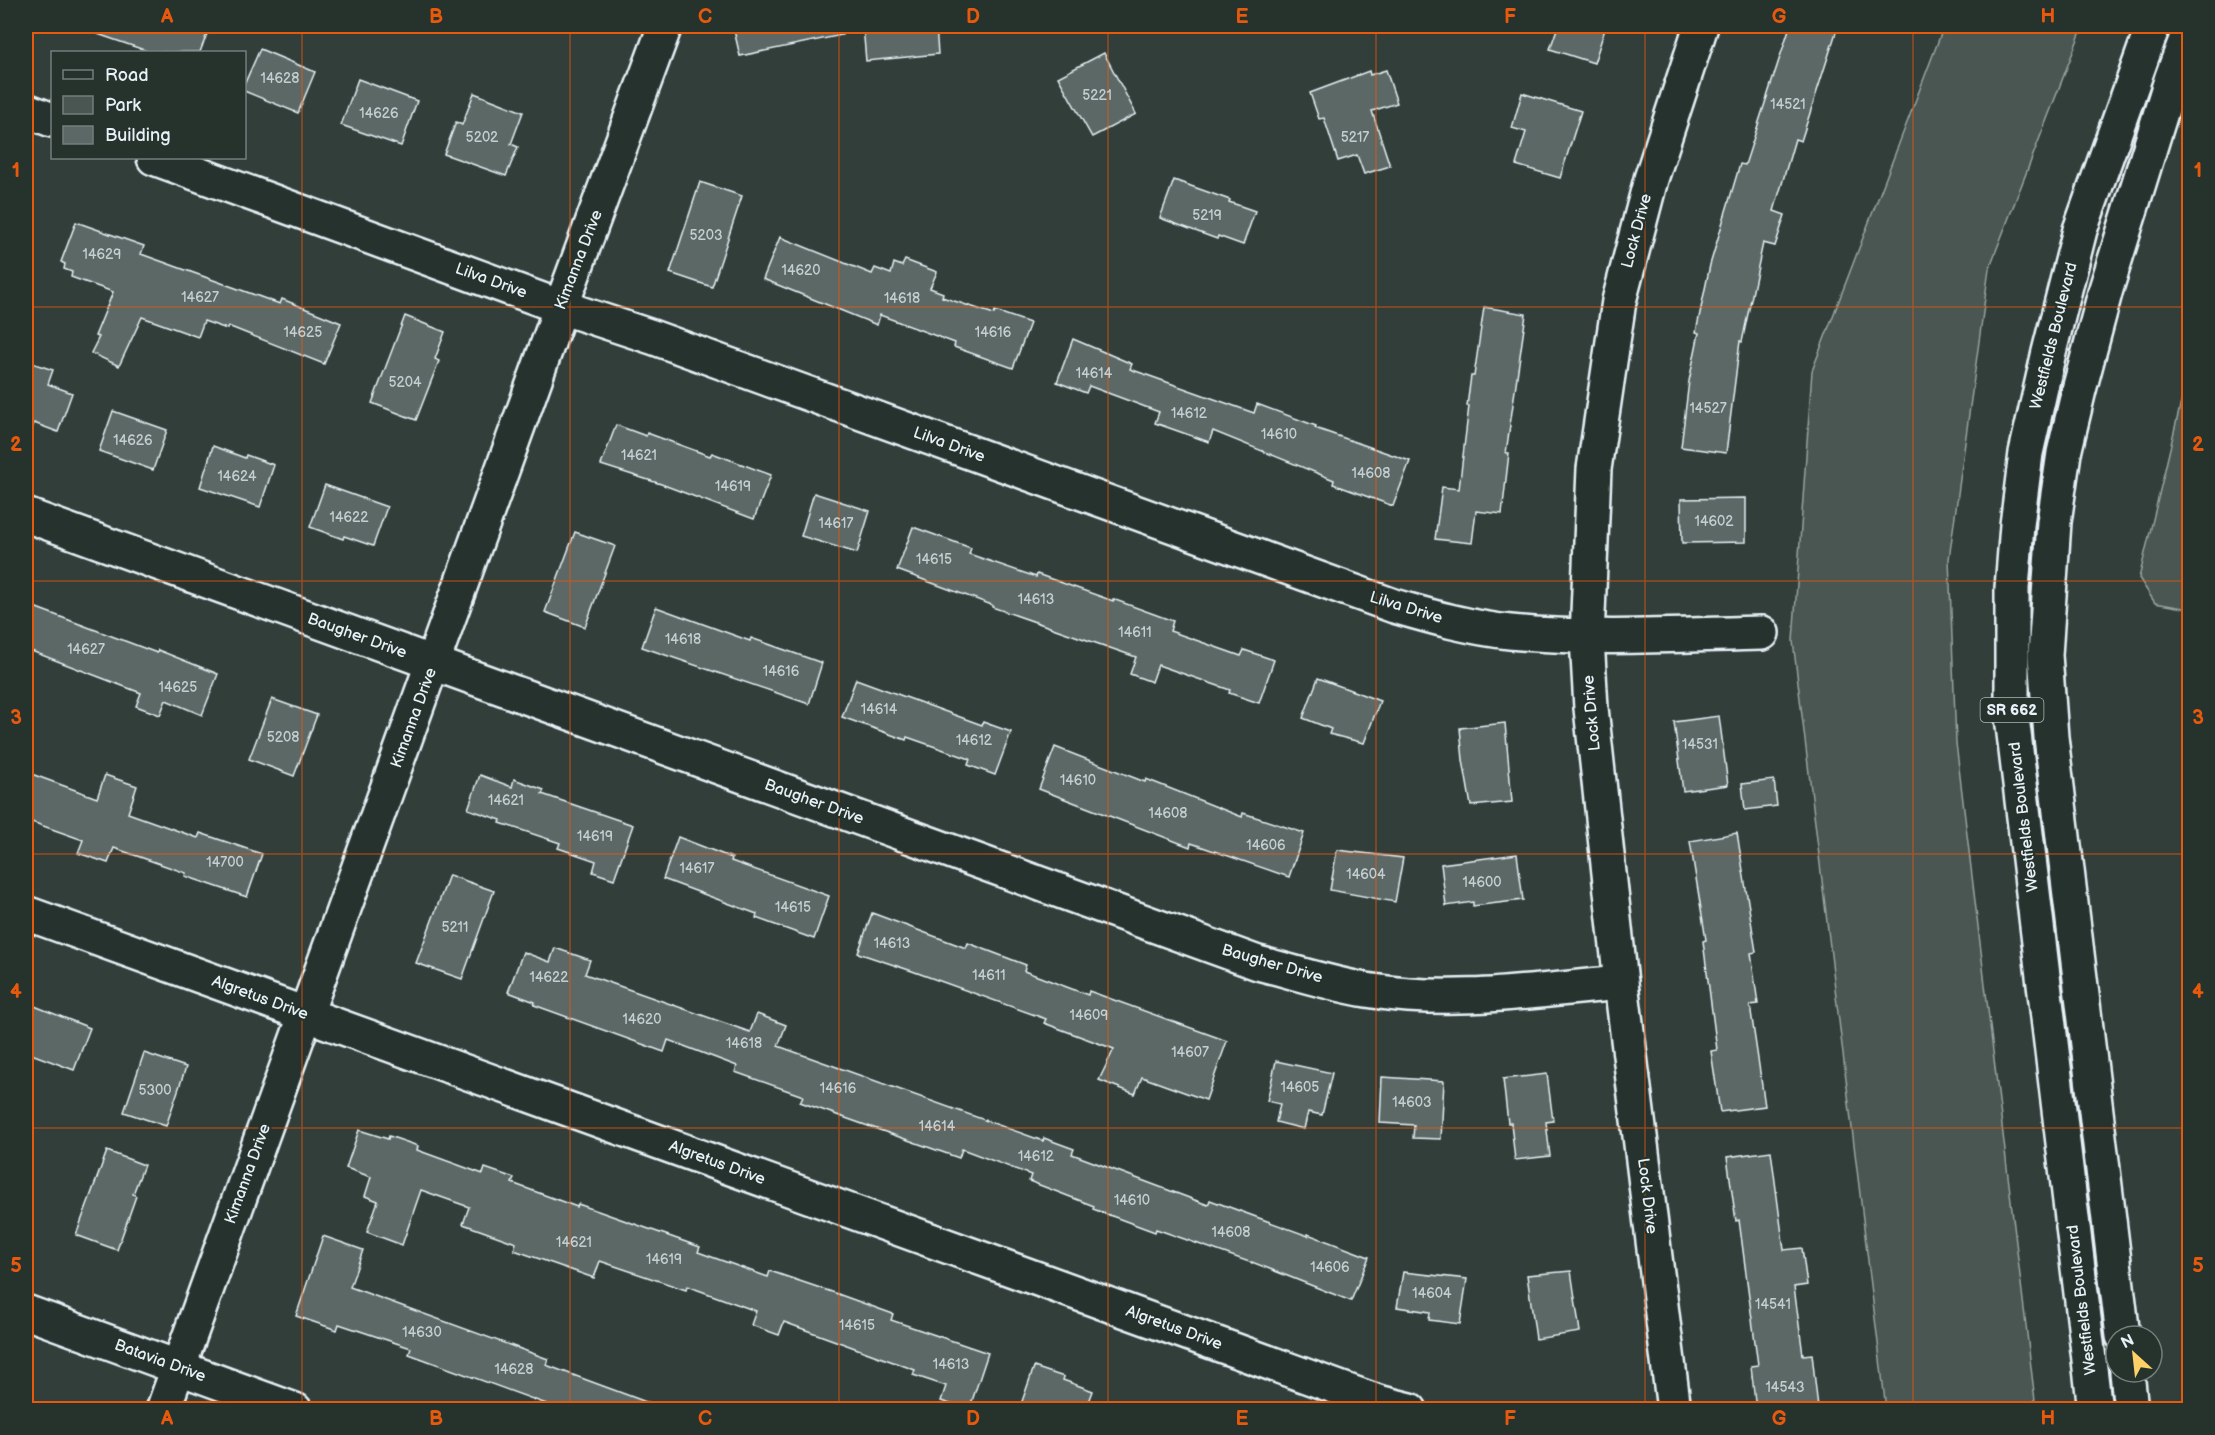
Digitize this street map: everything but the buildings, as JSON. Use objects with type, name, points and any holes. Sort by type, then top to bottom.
[{"type":"street","name":"Kimanna Drive","points":[[163,1410],[561,307],[665,26]]},
{"type":"street","name":"Lock Drive","points":[[1674,1410],[1621,982],[1591,708],[1587,638],[1594,469],[1618,301],[1651,179],[1701,26]]},
{"type":"street","name":"Westfields Boulevard","points":[[2095,1410],[2012,717],[2012,588],[2026,453],[2052,341],[2080,230],[2153,26]]},
{"type":"street","name":"SR 662","points":[[2121,1324],[2052,737],[2045,655],[2048,595],[2054,522],[2079,390],[2106,289],[2172,77],[2190,29]]},
{"type":"street","points":[[26,111],[51,120]]},
{"type":"street","name":"Lilva Drive","points":[[157,159],[561,307],[652,337],[1394,606],[1448,621],[1508,632],[1587,638],[1762,633]]},
{"type":"street","name":"Baugher Drive","points":[[26,515],[1257,963],[1373,992],[1439,996],[1621,982]]},
{"type":"street","name":"Algretus Drive","points":[[26,913],[1378,1402],[1410,1410]]},
{"type":"street","name":"Batavia Drive","points":[[26,1312],[295,1410]]},
{"type":"street","points":[[2129,1384],[2132,1410]]},
{"type":"green space","points":[[1944,26],[2083,26],[1989,269],[1949,559],[1956,743],[2036,1409],[1886,1409],[1793,641],[1812,371]]},
{"type":"green space","points":[[2189,369],[2189,609],[2155,603],[2139,578]]}]
